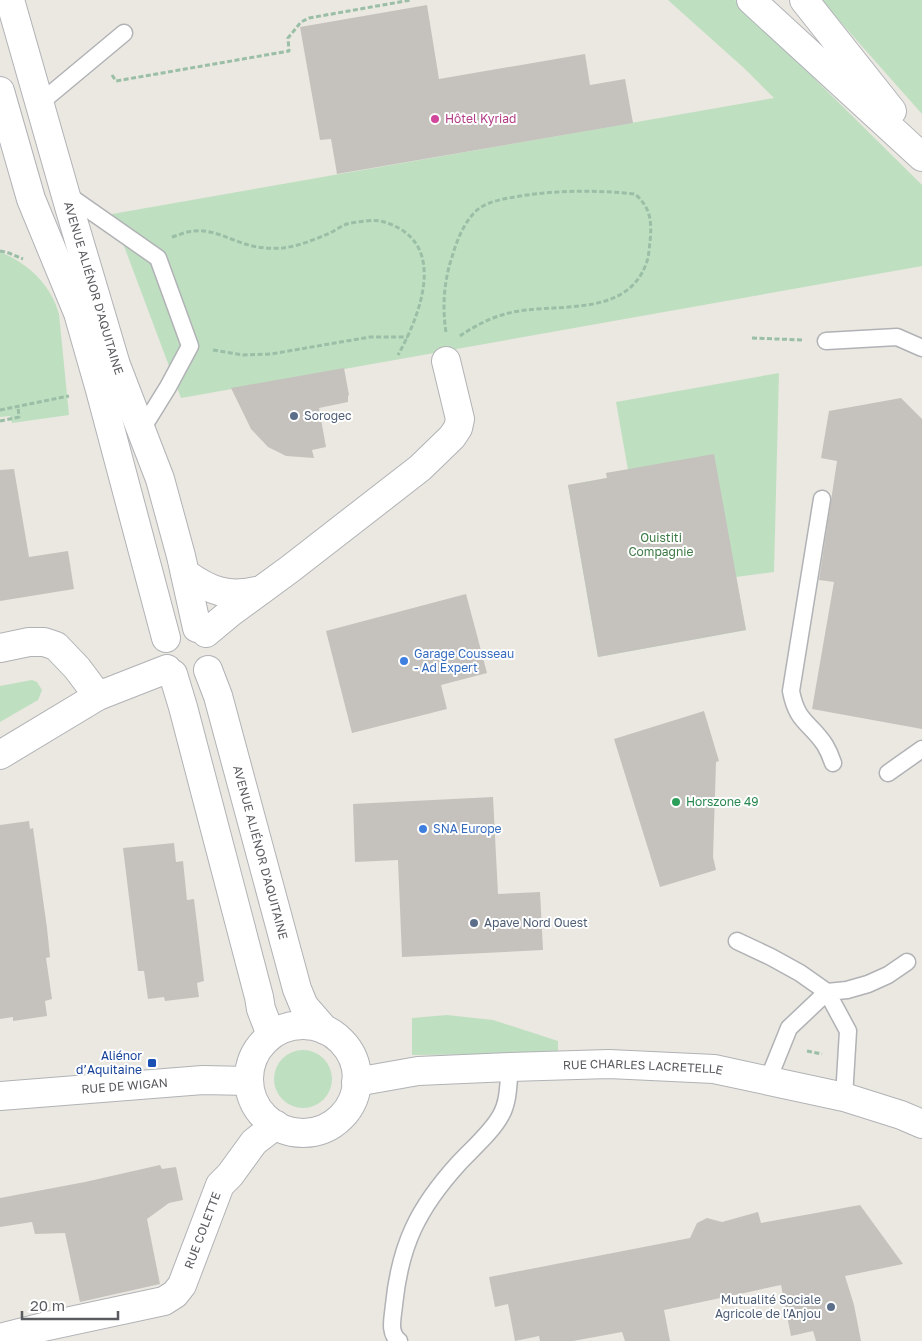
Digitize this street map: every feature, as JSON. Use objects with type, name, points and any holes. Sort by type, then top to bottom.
[{"type":"street","name":"AVENUE ALIÉNOR D'AQUITAINE","points":[[10,0],[116,365],[142,428],[160,479],[201,631],[212,643],[213,659],[208,670],[218,696],[297,989],[304,1006],[325,1030]]},
{"type":"street","points":[[751,0],[922,157]]},
{"type":"street","points":[[804,0],[922,150]]},
{"type":"street","name":"AVENUE ALIÉNOR D'AQUITAINE","points":[[0,91],[31,199],[78,312],[166,638],[161,654],[170,672],[186,717],[257,987],[261,1009],[271,1035]]},
{"type":"street","points":[[166,638],[180,627],[187,626],[201,631],[261,590],[398,486],[436,454],[452,437],[458,428],[460,419],[447,353]]},
{"type":"street","points":[[185,573],[211,589],[224,593],[236,594],[261,590]]},
{"type":"street","points":[[0,648],[29,642],[44,642],[56,646],[77,668],[98,696]]},
{"type":"street","points":[[0,755],[98,696],[170,672],[180,678],[191,678],[199,676],[208,670]]},
{"type":"street","name":"AVENUE ALIÉNOR D'AQUITAINE","points":[[309,1025],[325,1030],[336,1036],[349,1051],[356,1069],[354,1095],[349,1106],[338,1120],[316,1131],[298,1132],[276,1125],[261,1112],[255,1104],[252,1095],[249,1081],[251,1065],[255,1055],[263,1042],[286,1027],[309,1025]]},
{"type":"street","name":"RUE CHARLES LACRETELLE","points":[[356,1082],[418,1071],[510,1067],[609,1064],[714,1069],[844,1097],[901,1115],[922,1124]]},
{"type":"street","name":"RUE DE WIGAN","points":[[0,1096],[203,1080],[249,1081]]},
{"type":"street","name":"RUE COLETTE","points":[[0,1338],[41,1334],[164,1301],[175,1294],[182,1285],[220,1185],[230,1175],[254,1142],[276,1125]]},
{"type":"lane","points":[[40,102],[124,33]]},
{"type":"lane","points":[[65,192],[158,258],[190,346],[168,387],[142,428]]},
{"type":"lane","points":[[826,341],[896,337],[922,348]]},
{"type":"lane","points":[[822,499],[791,691],[793,703],[799,714],[825,745],[833,763]]},
{"type":"lane","points":[[888,773],[922,749]]},
{"type":"lane","points":[[737,941],[800,973],[827,992],[848,1031],[844,1097]]},
{"type":"lane","points":[[768,1080],[789,1028],[827,992],[848,990],[868,984],[888,975],[907,962]]},
{"type":"lane","points":[[398,1341],[392,1329],[397,1280],[407,1241],[425,1206],[445,1179],[495,1124],[502,1113],[507,1098],[510,1067]]},
{"type":"path","points":[[87,64],[101,68],[112,75],[116,81],[289,51],[288,38],[302,22],[309,18],[411,0]]},
{"type":"path","points":[[582,190],[635,194],[646,205],[652,224],[647,262],[635,284],[626,292],[613,300],[598,303],[509,313],[491,318],[468,330],[447,353],[444,299],[447,272],[461,232],[469,219],[478,210],[488,203],[500,199],[548,192],[582,190]]},
{"type":"path","points":[[143,247],[194,230],[210,232],[246,245],[264,248],[283,248],[303,244],[347,224],[384,221],[396,226],[417,244],[422,261],[424,285],[420,307],[408,337],[398,355]]},
{"type":"path","points":[[190,346],[244,355],[288,352],[370,337],[408,337]]},
{"type":"path","points":[[752,338],[826,341]]},
{"type":"path","points":[[0,410],[69,396]]},
{"type":"path","points":[[0,421],[19,417],[18,407]]},
{"type":"path","points":[[807,1052],[825,1055]]},
{"type":"green space","points":[[668,0],[735,0],[922,185],[922,266],[181,398],[112,214],[774,98],[745,69]]},
{"type":"green space","points":[[821,0],[922,0],[922,114]]},
{"type":"green space","points":[[0,252],[20,262],[37,276],[55,303],[59,314],[69,415],[12,423],[10,416],[0,417]]},
{"type":"green space","name":"Ouistiti Compagnie","points":[[779,373],[774,572],[736,577],[746,630],[598,657],[568,485],[607,478],[606,473],[628,470],[616,402]]},
{"type":"green space","points":[[32,680],[37,682],[42,690],[38,700],[0,722],[0,686]]},
{"type":"green space","points":[[447,1015],[493,1020],[558,1041],[558,1051],[518,1054],[412,1055],[412,1018]]},
{"type":"green space","points":[[303,1050],[314,1052],[327,1063],[332,1079],[330,1090],[319,1103],[303,1108],[292,1106],[279,1095],[274,1079],[276,1068],[287,1055]]},
{"type":"building","points":[[427,5],[439,79],[585,54],[590,85],[625,79],[633,123],[337,174],[331,139],[320,140],[300,27]]},
{"type":"building","points":[[344,368],[349,395],[348,402],[319,408],[326,447],[312,450],[314,458],[286,456],[268,447],[251,429],[231,388]]},
{"type":"building","points":[[901,398],[922,419],[922,729],[812,709],[834,582],[819,580],[837,461],[821,458],[829,411]]},
{"type":"building","name":"Ouistiti Compagnie","points":[[714,454],[746,630],[598,657],[568,485],[607,478],[606,473]]},
{"type":"building","points":[[14,469],[29,557],[68,551],[74,589],[0,601],[0,470]]},
{"type":"building","points":[[466,594],[487,673],[441,685],[447,709],[352,733],[326,631]]},
{"type":"building","points":[[704,711],[719,761],[716,762],[713,857],[716,870],[660,887],[614,739]]},
{"type":"building","points":[[493,797],[498,894],[540,892],[543,950],[402,957],[398,860],[355,862],[353,804]]},
{"type":"building","points":[[29,821],[30,829],[33,828],[47,928],[50,957],[46,958],[52,999],[45,1001],[47,1016],[13,1021],[13,1017],[0,1019],[0,825]]},
{"type":"building","points":[[174,843],[176,862],[183,861],[187,900],[194,899],[204,981],[197,983],[199,997],[165,1001],[164,997],[148,999],[144,971],[138,971],[123,848]]},
{"type":"building","points":[[160,1165],[162,1169],[176,1167],[183,1200],[169,1203],[147,1219],[160,1284],[80,1302],[65,1233],[35,1234],[32,1222],[0,1227],[0,1198]]},
{"type":"building","points":[[860,1205],[903,1264],[845,1276],[854,1305],[861,1341],[816,1341],[813,1331],[791,1336],[781,1285],[664,1310],[670,1341],[625,1341],[622,1332],[573,1341],[540,1341],[539,1336],[515,1341],[508,1304],[495,1307],[489,1277],[690,1238],[697,1223],[707,1218],[722,1222],[758,1212],[761,1223]]},
{"type":"place","name":"Hôtel Kyriad","points":[[435,119]]},
{"type":"place","name":"Sorogec","points":[[294,416]]},
{"type":"place","name":"Garage Cousseau - Ad Expert","points":[[404,661]]},
{"type":"place","name":"Horszone 49","points":[[676,802]]},
{"type":"place","name":"SNA Europe","points":[[423,829]]},
{"type":"place","name":"Apave Nord Ouest","points":[[474,923]]},
{"type":"place","name":"Aliénor d’Aquitaine","points":[[152,1063]]},
{"type":"place","name":"Mutualité Sociale Agricole de l'Anjou","points":[[831,1307]]}]
